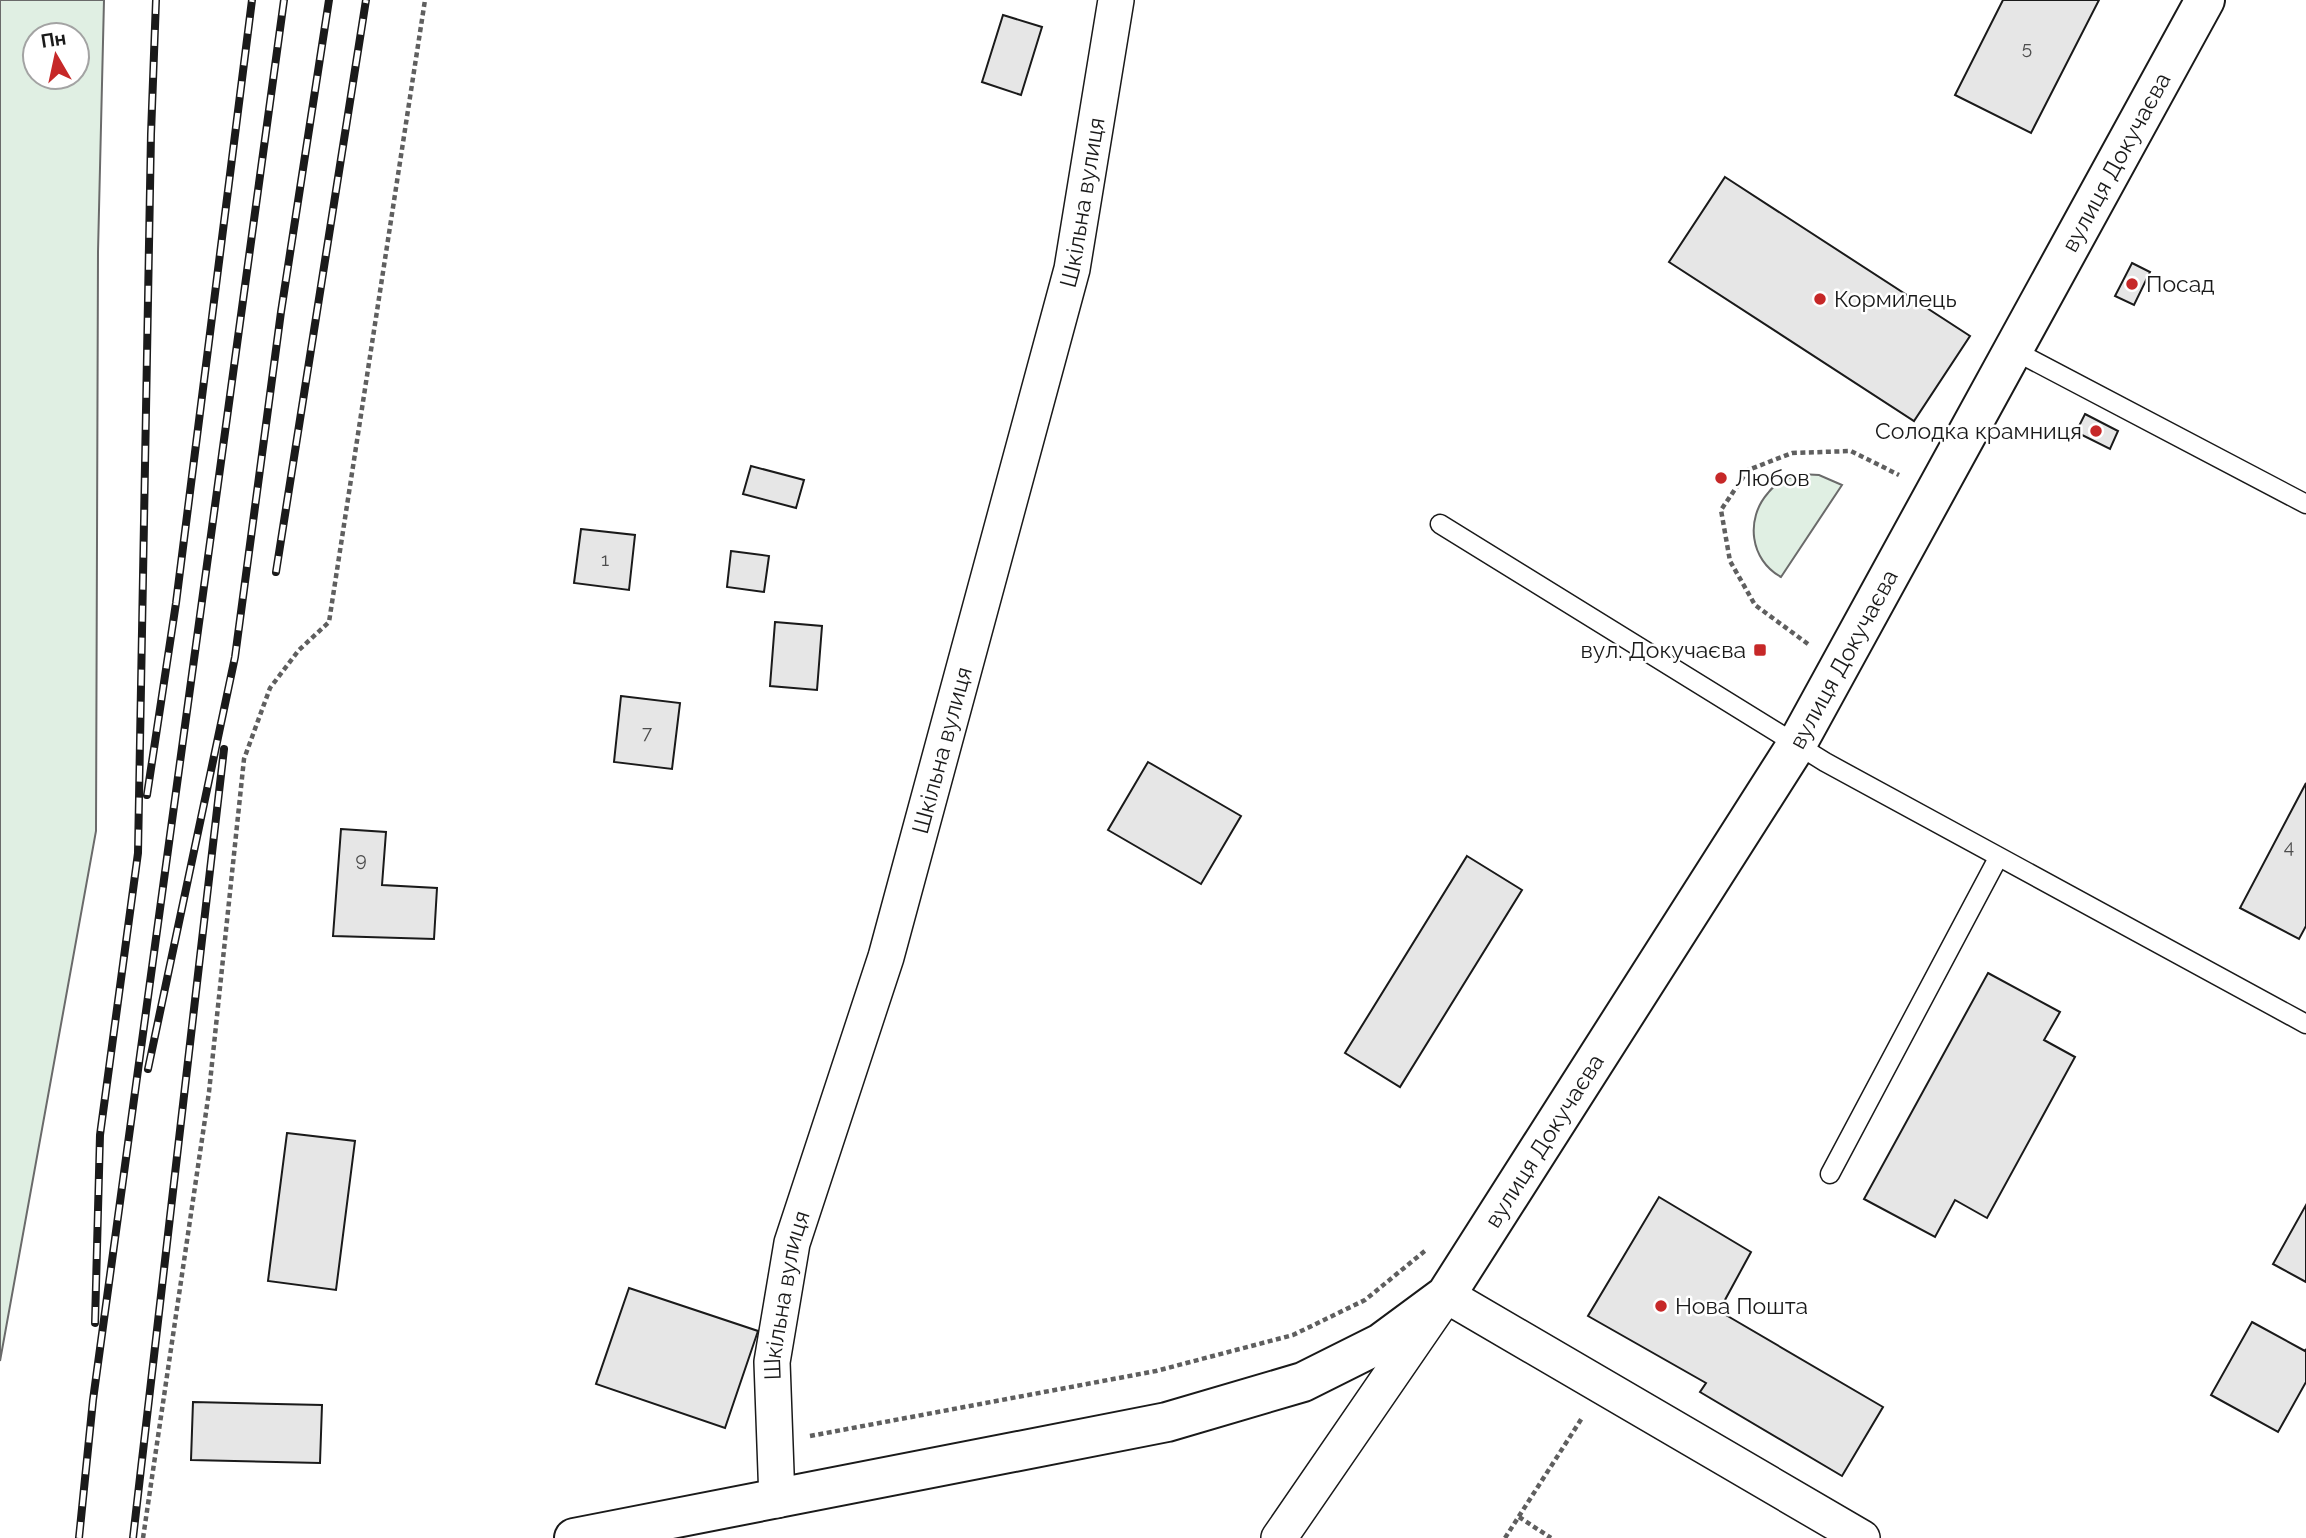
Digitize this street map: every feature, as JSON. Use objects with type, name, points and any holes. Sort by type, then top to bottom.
[{"type":"street","name":"Шкільна вулиця","points":[[777,1500],[772,1362],[792,1243],[886,957],[1072,269],[1116,0]]},
{"type":"street","name":"вулиця Докучаєва","points":[[1446,1295],[1797,744],[2205,0]]},
{"type":"street","points":[[1446,1295],[1862,1538]]},
{"type":"street","points":[[574,1538],[1167,1422],[1303,1382],[1381,1343],[1446,1295]]},
{"type":"street","points":[[1279,1538],[1446,1295]]},
{"type":"lane","points":[[2013,350],[2306,504]]},
{"type":"lane","points":[[1440,524],[1825,762],[2306,1024]]},
{"type":"lane","points":[[1830,1174],[1998,858]]},
{"type":"path","points":[[143,1538],[209,1092],[244,759],[270,688],[299,650],[329,622],[425,0]]},
{"type":"path","points":[[1815,649],[1755,605],[1730,561],[1721,510],[1748,470],[1792,453],[1851,451],[1909,480]]},
{"type":"path","points":[[775,1443],[1156,1371],[1293,1335],[1366,1300],[1428,1248]]},
{"type":"path","points":[[1505,1538],[1602,1386]]},
{"type":"path","points":[[1519,1517],[1551,1538]]},
{"type":"green space","points":[[0,0],[104,0],[98,252],[96,831],[0,1361]]},
{"type":"green space","points":[[1800,474],[1819,475],[1842,485],[1781,577],[1771,570],[1757,550],[1754,538],[1756,515],[1771,489]]},
{"type":"building","points":[[2003,0],[2099,0],[2031,133],[1955,95]]},
{"type":"building","points":[[1003,15],[1042,27],[1021,95],[982,82]]},
{"type":"building","name":"Кормилець","points":[[1725,177],[1970,336],[1914,421],[1669,262]]},
{"type":"building","points":[[2132,263],[2150,272],[2134,305],[2115,296]]},
{"type":"building","points":[[2085,414],[2118,431],[2110,449],[2076,432]]},
{"type":"building","points":[[751,466],[804,480],[796,508],[743,494]]},
{"type":"building","points":[[581,529],[635,535],[629,590],[574,583]]},
{"type":"building","points":[[731,551],[769,556],[764,592],[727,587]]},
{"type":"building","points":[[775,622],[822,626],[817,690],[770,686]]},
{"type":"building","points":[[621,696],[680,703],[672,769],[614,762]]},
{"type":"building","points":[[1148,762],[1241,816],[1201,884],[1108,830]]},
{"type":"building","points":[[2306,783],[2306,926],[2299,939],[2240,908]]},
{"type":"building","points":[[341,829],[386,832],[382,885],[437,888],[434,939],[333,936]]},
{"type":"building","points":[[1467,856],[1522,890],[1400,1087],[1345,1053]]},
{"type":"building","points":[[1988,973],[2060,1012],[2044,1040],[2075,1057],[1987,1218],[1955,1200],[1935,1237],[1864,1199]]},
{"type":"building","points":[[287,1133],[355,1141],[336,1290],[268,1281]]},
{"type":"building","points":[[1659,1197],[1751,1252],[1719,1311],[1883,1407],[1842,1476],[1700,1392],[1706,1383],[1588,1316]]},
{"type":"building","points":[[2306,1205],[2306,1282],[2273,1264]]},
{"type":"building","points":[[629,1288],[758,1331],[725,1428],[596,1384]]},
{"type":"building","points":[[2252,1322],[2305,1351],[2306,1349],[2306,1382],[2278,1432],[2211,1395]]},
{"type":"building","points":[[193,1402],[322,1405],[320,1463],[191,1460]]},
{"type":"railway","points":[[95,1323],[100,1135],[138,853],[151,134],[156,0]]},
{"type":"railway","points":[[147,795],[176,603],[252,0]]},
{"type":"railway","points":[[79,1538],[93,1400],[284,0]]},
{"type":"railway","points":[[148,1069],[235,657],[281,312],[329,0]]},
{"type":"railway","points":[[276,572],[366,0]]},
{"type":"railway","points":[[133,1538],[224,749]]},
{"type":"place","name":"Посад","points":[[2132,284]]},
{"type":"place","name":"Кормилець","points":[[1820,299]]},
{"type":"place","name":"Солодка крамниця","points":[[2096,431]]},
{"type":"place","name":"Любов","points":[[1721,478]]},
{"type":"place","name":"вул. Докучаєва","points":[[1760,650]]},
{"type":"place","name":"Нова Пошта","points":[[1661,1306]]}]
